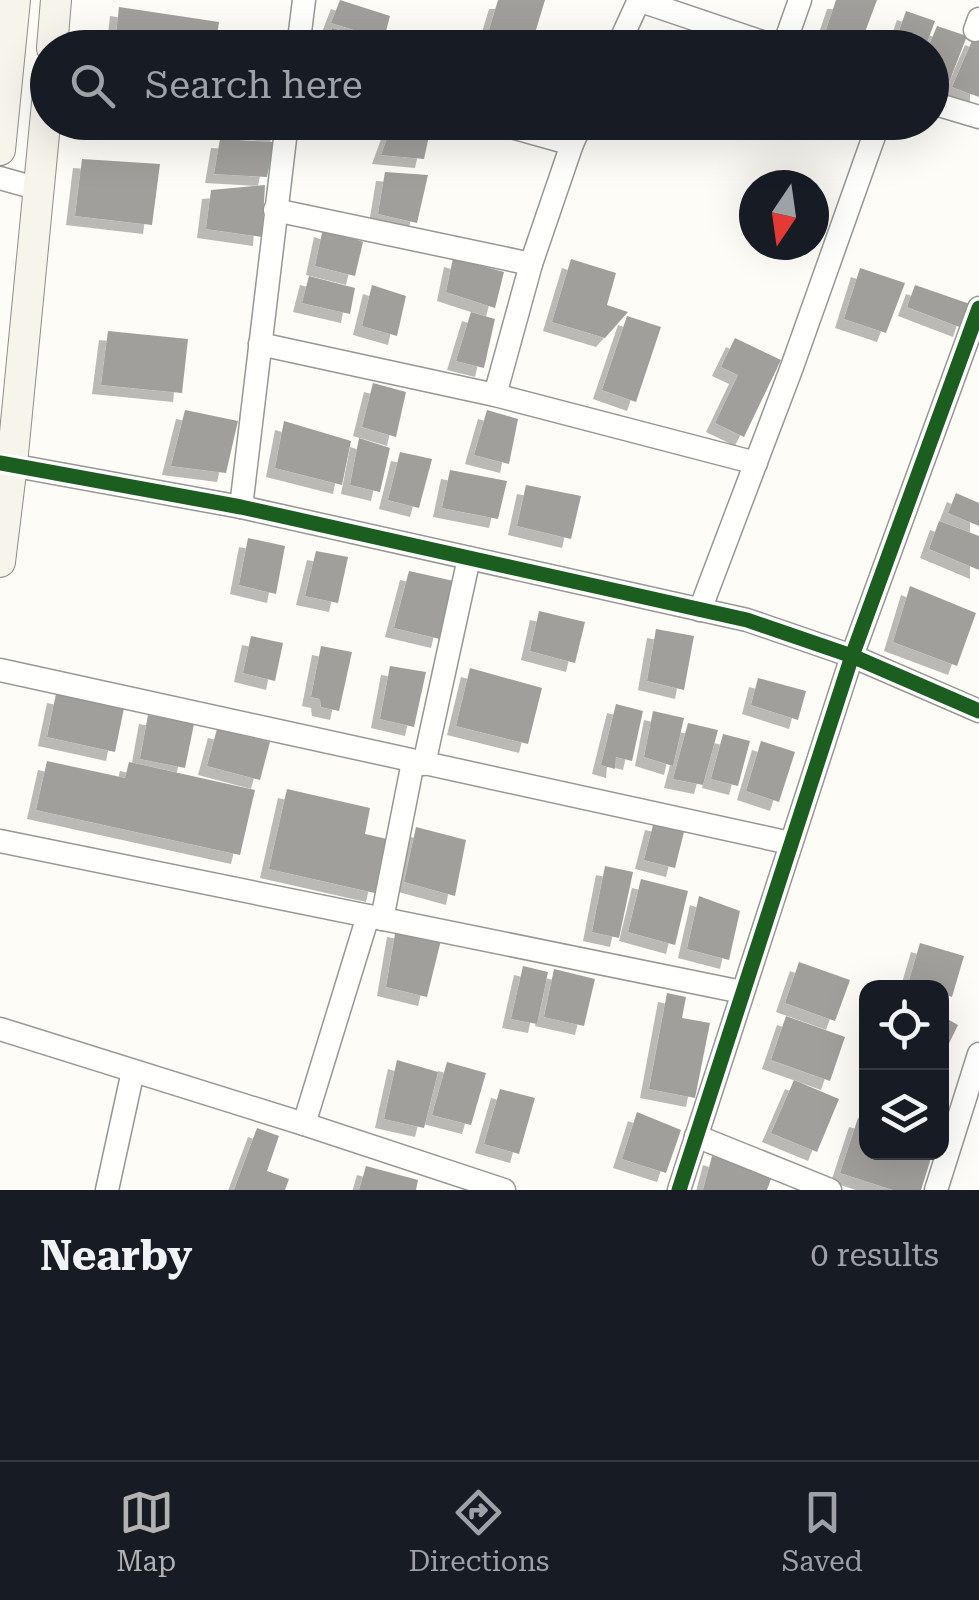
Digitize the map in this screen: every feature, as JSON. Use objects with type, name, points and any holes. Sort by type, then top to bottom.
[{"type":"main road","points":[[0,150],[15,0]]},
{"type":"main road","points":[[54,30],[56,0]]},
{"type":"main road","points":[[0,562],[6,463],[43,140]]},
{"type":"street","points":[[300,30],[304,0]]},
{"type":"street","points":[[625,30],[639,0],[728,30]]},
{"type":"street","points":[[789,30],[800,0]]},
{"type":"street","points":[[949,107],[979,117]]},
{"type":"street","points":[[241,507],[286,140]]},
{"type":"street","points":[[495,396],[531,264],[575,140]]},
{"type":"street","points":[[700,610],[873,140]]},
{"type":"street","points":[[0,178],[38,189]]},
{"type":"street","points":[[276,210],[531,264]]},
{"type":"street","points":[[679,1190],[852,656],[979,308]]},
{"type":"street","points":[[260,344],[495,396],[756,463]]},
{"type":"street","points":[[6,463],[241,507],[747,620],[852,656],[979,712]]},
{"type":"street","points":[[304,1124],[375,917],[470,558]]},
{"type":"street","points":[[0,670],[790,843]]},
{"type":"street","points":[[0,841],[742,992]]},
{"type":"street","points":[[0,1029],[304,1124],[434,1179],[504,1190]]},
{"type":"street","points":[[936,1190],[979,1054]]},
{"type":"street","points":[[107,1190],[134,1071]]},
{"type":"street","points":[[696,1136],[830,1190]]},
{"type":"building","points":[[340,0],[390,16],[386,30],[354,30],[331,23]]},
{"type":"building","points":[[498,0],[545,0],[536,30],[489,30]]},
{"type":"building","points":[[836,0],[877,0],[866,30],[826,30]]},
{"type":"building","points":[[119,7],[219,22],[218,30],[117,30]]},
{"type":"building","points":[[906,11],[935,21],[932,30],[899,30]]},
{"type":"building","points":[[949,30],[967,36],[949,82]]},
{"type":"building","points":[[974,36],[979,38],[979,97],[952,87]]},
{"type":"building","points":[[220,140],[274,142],[267,177],[214,174]]},
{"type":"building","points":[[386,140],[428,140],[424,159],[381,155]]},
{"type":"building","points":[[82,159],[160,164],[152,225],[75,216]]},
{"type":"building","points":[[385,172],[428,175],[417,223],[378,214]]},
{"type":"building","points":[[265,185],[262,237],[206,229],[211,190]]},
{"type":"building","points":[[323,228],[363,242],[355,276],[315,266]]},
{"type":"building","points":[[453,258],[504,272],[495,308],[446,292]]},
{"type":"building","points":[[571,259],[616,273],[607,305],[628,312],[605,338],[552,322]]},
{"type":"building","points":[[860,268],[905,283],[886,333],[844,319]]},
{"type":"building","points":[[309,276],[355,288],[350,314],[302,303]]},
{"type":"building","points":[[372,285],[406,296],[397,336],[362,326]]},
{"type":"building","points":[[915,285],[970,304],[962,328],[907,307]]},
{"type":"building","points":[[471,312],[495,319],[484,368],[456,361]]},
{"type":"building","points":[[627,316],[661,327],[636,402],[602,390]]},
{"type":"building","points":[[108,331],[188,339],[182,393],[101,385]]},
{"type":"building","points":[[735,338],[781,360],[744,437],[715,423],[738,375],[721,367]]},
{"type":"building","points":[[373,383],[406,392],[396,437],[362,427]]},
{"type":"building","points":[[185,410],[238,421],[226,473],[171,466]]},
{"type":"building","points":[[487,410],[518,419],[509,464],[474,455]]},
{"type":"building","points":[[284,421],[351,441],[342,485],[275,468]]},
{"type":"building","points":[[359,438],[390,448],[380,492],[350,485]]},
{"type":"building","points":[[400,452],[432,459],[419,508],[388,500]]},
{"type":"building","points":[[450,470],[507,481],[498,519],[442,508]]},
{"type":"building","points":[[526,485],[581,496],[571,539],[517,526]]},
{"type":"building","points":[[956,493],[979,503],[979,526],[948,513]]},
{"type":"building","points":[[939,521],[979,536],[979,570],[929,549]]},
{"type":"building","points":[[248,538],[285,546],[276,594],[239,585]]},
{"type":"building","points":[[316,551],[348,557],[338,603],[305,596]]},
{"type":"building","points":[[409,571],[454,581],[440,639],[394,628]]},
{"type":"building","points":[[910,586],[976,613],[957,666],[893,642]]},
{"type":"building","points":[[539,611],[585,622],[575,663],[530,651]]},
{"type":"building","points":[[656,629],[694,636],[684,690],[647,681]]},
{"type":"building","points":[[251,636],[283,643],[275,681],[243,673]]},
{"type":"building","points":[[321,646],[352,652],[339,711],[321,707],[320,699],[311,697]]},
{"type":"building","points":[[390,666],[426,672],[414,727],[380,719]]},
{"type":"building","points":[[470,668],[542,688],[528,744],[456,726]]},
{"type":"building","points":[[758,678],[806,691],[798,720],[751,705]]},
{"type":"building","points":[[56,694],[124,708],[115,752],[47,737]]},
{"type":"building","points":[[616,704],[643,711],[632,761],[616,757],[615,769],[601,765]]},
{"type":"building","points":[[653,711],[684,718],[673,766],[644,757]]},
{"type":"building","points":[[148,715],[194,724],[185,768],[140,759]]},
{"type":"building","points":[[688,723],[718,730],[703,785],[673,779]]},
{"type":"building","points":[[217,729],[270,742],[260,780],[207,766]]},
{"type":"building","points":[[723,734],[750,741],[738,786],[711,779]]},
{"type":"building","points":[[761,741],[795,752],[779,802],[746,791]]},
{"type":"building","points":[[47,761],[125,778],[129,762],[255,790],[240,855],[36,810]]},
{"type":"building","points":[[287,789],[370,808],[365,834],[387,839],[375,893],[269,869]]},
{"type":"building","points":[[654,821],[685,828],[675,868],[644,860]]},
{"type":"building","points":[[416,827],[466,840],[455,896],[404,882]]},
{"type":"building","points":[[605,866],[633,872],[619,938],[592,932]]},
{"type":"building","points":[[641,879],[688,891],[675,945],[628,932]]},
{"type":"building","points":[[699,896],[740,911],[729,960],[687,949]]},
{"type":"building","points":[[396,928],[442,936],[427,997],[386,987]]},
{"type":"building","points":[[920,943],[964,956],[952,997],[949,980],[909,980]]},
{"type":"building","points":[[799,962],[850,980],[835,1021],[785,1003]]},
{"type":"building","points":[[523,966],[548,972],[537,1024],[511,1019]]},
{"type":"building","points":[[554,969],[595,979],[584,1026],[544,1017]]},
{"type":"building","points":[[667,993],[686,997],[682,1018],[710,1023],[695,1098],[649,1089]]},
{"type":"building","points":[[786,1016],[845,1037],[830,1081],[771,1060]]},
{"type":"building","points":[[949,1020],[958,1025],[949,1044]]},
{"type":"building","points":[[397,1060],[438,1072],[424,1128],[384,1119]]},
{"type":"building","points":[[447,1062],[486,1073],[471,1125],[432,1115]]},
{"type":"building","points":[[794,1080],[839,1099],[817,1152],[771,1133]]},
{"type":"building","points":[[500,1089],[535,1098],[519,1154],[484,1144]]},
{"type":"building","points":[[637,1112],[681,1130],[666,1173],[622,1159]]},
{"type":"building","points":[[858,1118],[859,1160],[930,1160],[921,1190],[893,1190],[840,1173]]},
{"type":"building","points":[[257,1128],[279,1136],[267,1171],[289,1179],[285,1190],[234,1190]]},
{"type":"building","points":[[712,1156],[772,1176],[767,1190],[703,1190]]},
{"type":"building","points":[[366,1166],[418,1180],[416,1190],[359,1190]]},
{"type":"cycle path","points":[[679,1190],[852,656],[979,308]]},
{"type":"cycle path","points":[[0,463],[241,507],[747,620],[852,656],[979,711]]}]
